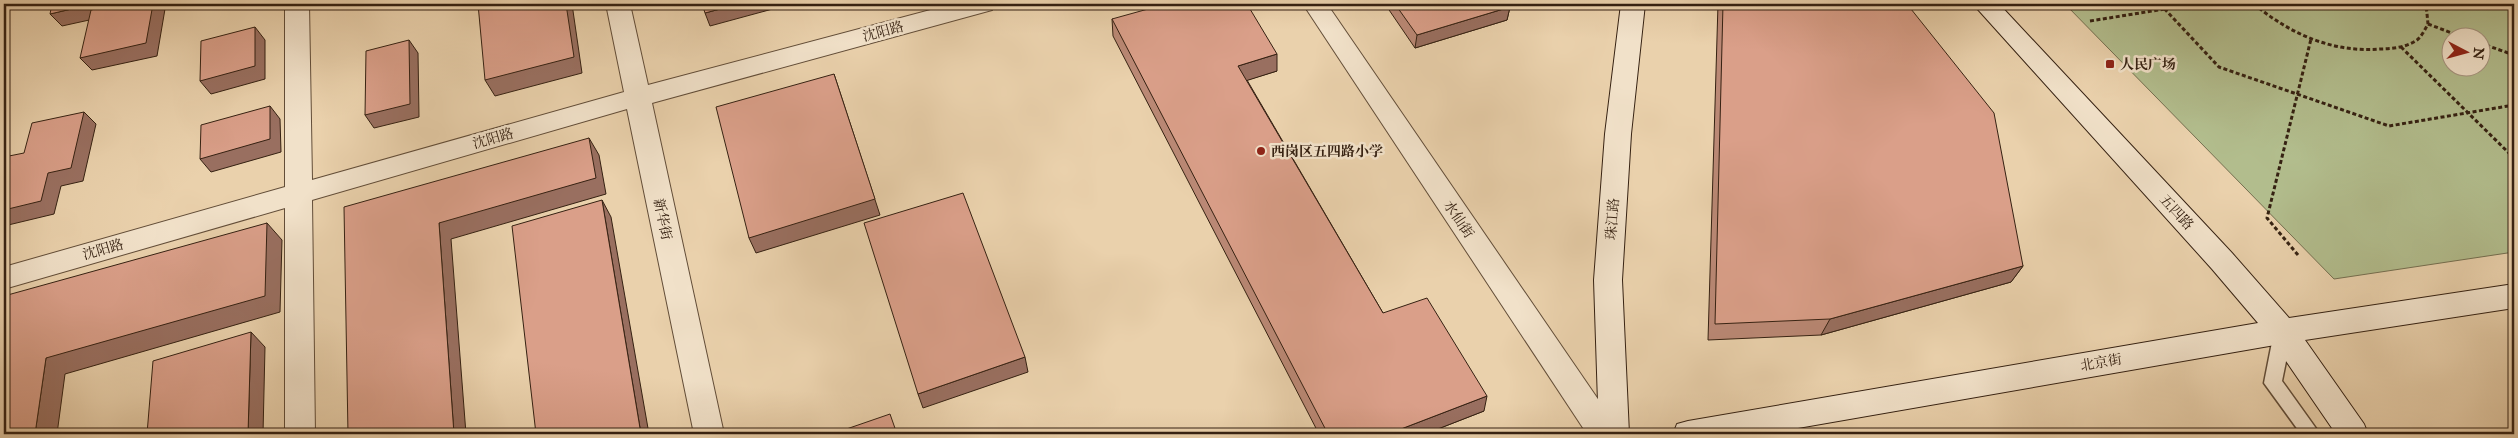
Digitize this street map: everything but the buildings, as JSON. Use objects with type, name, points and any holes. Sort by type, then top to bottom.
[{"type":"street","points":[[297,4],[300,434]]},
{"type":"street","name":"新华街","points":[[618,4],[708,434]]},
{"type":"street","name":"沈阳路","points":[[4,278],[638,97],[983,4]]},
{"type":"street","name":"水仙街","points":[[1314,4],[1604,434]]},
{"type":"street","name":"珠江路","points":[[1614,434],[1608,280],[1618,134],[1633,4]]},
{"type":"street","name":"五四路","points":[[1985,4],[2222,261],[2283,332],[2353,434]]},
{"type":"street","name":"北京街","points":[[1688,434],[2348,320],[2514,296]]},
{"type":"lane","points":[[2283,332],[2273,383],[2311,434]]},
{"type":"path","points":[[2160,4],[2219,67],[2388,126],[2514,106]]},
{"type":"path","points":[[2090,21],[2196,4]]},
{"type":"path","points":[[2254,4],[2285,26],[2311,39],[2343,48],[2374,51],[2401,47],[2419,38],[2428,24],[2426,4]]},
{"type":"path","points":[[2428,24],[2440,28]]},
{"type":"path","points":[[2298,255],[2266,218],[2311,39]]},
{"type":"path","points":[[2401,47],[2514,158]]},
{"type":"path","points":[[2490,47],[2514,55]]},
{"type":"green space","points":[[2065,4],[2514,4],[2514,252],[2334,279]]},
{"type":"place","name":"人民广场","points":[[2110,64]]},
{"type":"place","name":"西岗区五四路小学","points":[[1261,151]]}]
